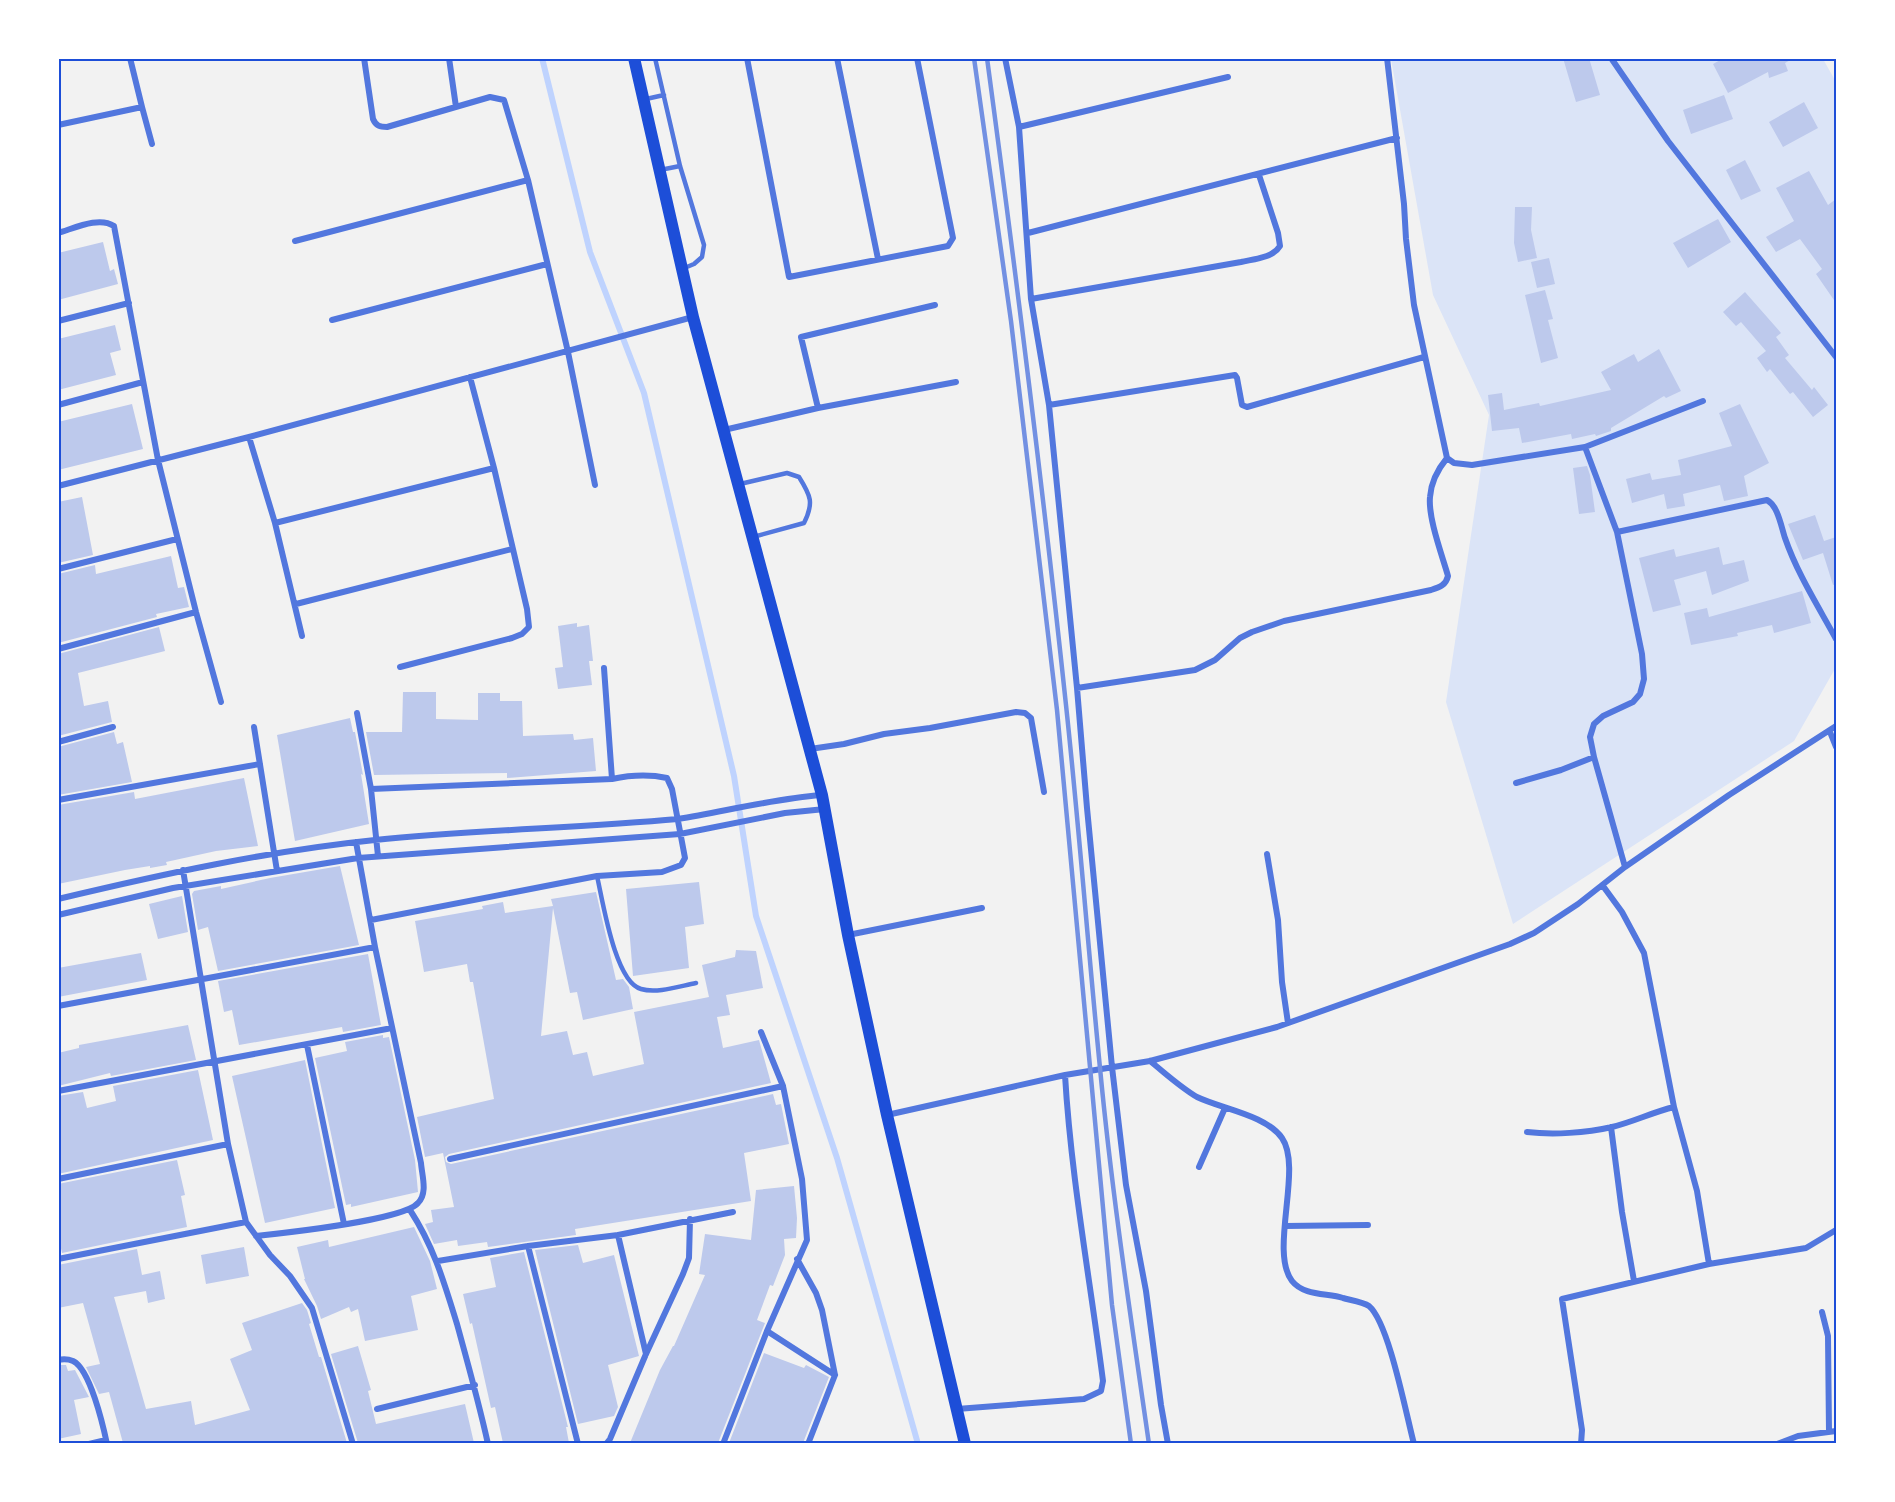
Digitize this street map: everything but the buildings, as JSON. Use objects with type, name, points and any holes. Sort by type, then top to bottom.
[{"type":"main road","points":[[634,58],[693,317],[822,795],[848,935],[887,1115],[965,1443]]},
{"type":"street","points":[[130,58],[152,144]]},
{"type":"street","points":[[364,58],[373,119],[380,127],[387,127],[490,97],[504,100],[528,180],[568,352],[595,485]]},
{"type":"street","points":[[450,58],[456,107]]},
{"type":"street","points":[[747,58],[789,277],[948,246],[952,240],[917,58]]},
{"type":"street","points":[[837,58],[878,259]]},
{"type":"street","points":[[1387,58],[1414,305],[1447,458],[1454,463],[1472,465],[1585,447],[1703,401]]},
{"type":"street","points":[[1611,58],[1668,141],[1836,357]]},
{"type":"street","points":[[1006,59],[1019,127],[1031,299],[1049,405],[1112,1067],[1126,1185],[1146,1290],[1168,1443]]},
{"type":"street","points":[[1019,127],[1228,77]]},
{"type":"street","points":[[58,125],[142,107]]},
{"type":"street","points":[[1028,233],[1397,138]]},
{"type":"street","points":[[1031,299],[1241,262],[1261,258],[1276,251],[1280,246],[1278,233],[1259,175]]},
{"type":"street","points":[[295,241],[528,180]]},
{"type":"street","points":[[58,233],[101,221],[114,226],[158,460],[221,702]]},
{"type":"street","points":[[332,320],[547,264]]},
{"type":"street","points":[[58,321],[129,303]]},
{"type":"street","points":[[818,408],[801,337],[935,305]]},
{"type":"street","points":[[58,486],[693,317]]},
{"type":"street","points":[[1049,405],[1235,375],[1238,378],[1242,405],[1247,407],[1424,357]]},
{"type":"street","points":[[400,667],[522,634],[529,627],[527,609],[495,468],[470,377]]},
{"type":"street","points":[[58,405],[143,382]]},
{"type":"street","points":[[724,430],[818,408],[956,382]]},
{"type":"street","points":[[249,437],[296,604],[302,636]]},
{"type":"street","points":[[1585,447],[1617,532],[1640,645],[1644,679],[1640,694],[1633,702],[1603,716],[1594,724],[1590,737],[1625,867]]},
{"type":"street","points":[[1077,688],[1195,670],[1215,660],[1240,638],[1284,621],[1431,590],[1443,585],[1448,576],[1433,520],[1430,497],[1436,475],[1447,458]]},
{"type":"street","points":[[274,523],[495,468]]},
{"type":"street","points":[[1617,532],[1767,500],[1775,509],[1788,547],[1836,639]]},
{"type":"street","points":[[58,569],[177,538]]},
{"type":"street","points":[[296,604],[512,549]]},
{"type":"street","points":[[58,648],[196,612]]},
{"type":"street","points":[[603,668],[612,779]]},
{"type":"street","points":[[810,750],[884,734],[1016,712],[1025,713],[1031,718],[1044,792]]},
{"type":"street","points":[[357,713],[371,789],[378,856]]},
{"type":"street","points":[[887,1115],[1065,1075],[1150,1061],[1288,1023],[1510,944],[1555,920],[1625,867],[1728,795],[1830,732],[1836,726]]},
{"type":"street","points":[[58,742],[113,727]]},
{"type":"street","points":[[254,727],[278,871]]},
{"type":"street","points":[[1830,732],[1836,747]]},
{"type":"street","points":[[1516,783],[1561,770],[1594,757]]},
{"type":"street","points":[[58,800],[260,764]]},
{"type":"street","points":[[371,789],[612,779],[631,775],[667,778],[672,789],[685,858],[681,865],[662,872],[597,876],[371,920]]},
{"type":"street","points":[[58,899],[183,870],[275,853],[377,840],[678,819],[784,798],[822,795]]},
{"type":"street","points":[[58,915],[186,886],[358,858],[680,834],[785,813],[825,809]]},
{"type":"street","points":[[611,825],[612,840]]},
{"type":"street","points":[[256,1236],[345,1224],[410,1210],[419,1203],[424,1192],[421,1163],[375,947],[356,843]]},
{"type":"street","points":[[1267,854],[1278,920],[1282,982],[1288,1023]]},
{"type":"street","points":[[183,870],[228,1144],[246,1222],[270,1255],[290,1276],[312,1308],[353,1443]]},
{"type":"street","points":[[1603,885],[1622,912],[1644,953],[1674,1107],[1692,1166],[1709,1264]]},
{"type":"street","points":[[848,935],[982,908]]},
{"type":"street","points":[[58,1006],[375,947]]},
{"type":"street","points":[[58,1091],[392,1028]]},
{"type":"street","points":[[723,1443],[767,1331],[807,1240],[802,1179],[783,1086],[761,1032]]},
{"type":"street","points":[[307,1045],[345,1224]]},
{"type":"street","points":[[1150,1061],[1197,1096],[1245,1115],[1272,1128],[1282,1136],[1288,1148],[1289,1167],[1285,1264],[1292,1281],[1316,1294],[1340,1297],[1367,1305],[1378,1317],[1391,1350],[1414,1443]]},
{"type":"street","points":[[957,1410],[1084,1399],[1101,1390],[1103,1381],[1073,1165],[1065,1075]]},
{"type":"street","points":[[450,1159],[783,1086]]},
{"type":"street","points":[[1527,1132],[1550,1134],[1611,1127],[1649,1113],[1674,1107]]},
{"type":"street","points":[[1199,1167],[1225,1108]]},
{"type":"street","points":[[1611,1127],[1634,1281]]},
{"type":"street","points":[[58,1179],[228,1144]]},
{"type":"street","points":[[410,1210],[425,1233],[438,1261],[475,1386],[488,1443]]},
{"type":"street","points":[[438,1261],[618,1234],[733,1212]]},
{"type":"street","points":[[606,1443],[610,1439],[646,1354],[676,1292],[689,1258],[690,1219]]},
{"type":"street","points":[[58,1258],[246,1222]]},
{"type":"street","points":[[1285,1226],[1368,1225]]},
{"type":"street","points":[[1581,1443],[1582,1430],[1562,1299],[1709,1264],[1806,1248],[1836,1230]]},
{"type":"street","points":[[618,1234],[646,1354]]},
{"type":"street","points":[[528,1246],[578,1443]]},
{"type":"street","points":[[797,1259],[816,1293],[822,1311],[835,1375],[808,1443]]},
{"type":"street","points":[[1777,1443],[1798,1436],[1833,1431],[1828,1336],[1822,1312]]},
{"type":"street","points":[[767,1331],[835,1375]]},
{"type":"street","points":[[58,1359],[71,1360],[82,1369],[96,1401],[106,1442],[89,1443]]},
{"type":"street","points":[[377,1409],[475,1386]]},
{"type":"lane","points":[[655,58],[680,166],[704,245],[702,257],[694,264],[682,269]]},
{"type":"lane","points":[[644,99],[664,94]]},
{"type":"lane","points":[[660,170],[680,166]]},
{"type":"lane","points":[[738,484],[787,473],[800,477],[808,492],[811,508],[804,523],[753,537]]},
{"type":"lane","points":[[597,876],[613,942],[623,972],[634,987],[655,990],[696,983]]},
{"type":"shaded area","points":[[1391,59],[1823,59],[1836,82],[1836,667],[1794,741],[1513,924],[1446,702],[1489,415],[1433,295]]},
{"type":"waterway","points":[[542,58],[590,252],[644,393],[734,776],[756,916],[837,1158],[918,1444]]},
{"type":"railway","points":[[974,58],[1011,321],[1057,710],[1112,1305],[1131,1444]]},
{"type":"railway","points":[[987,58],[1029,382],[1057,624],[1110,1162],[1149,1444]]}]
